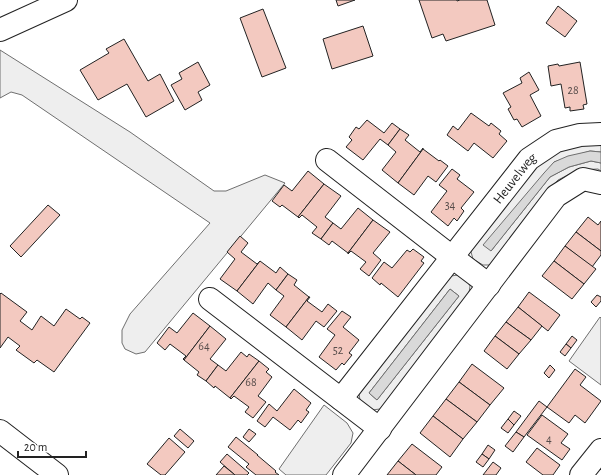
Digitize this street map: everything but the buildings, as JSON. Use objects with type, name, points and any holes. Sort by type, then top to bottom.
[{"type":"street","points":[[0,30],[66,0]]},
{"type":"street","name":"Heuvelweg","points":[[341,399],[529,159],[556,141],[580,135],[601,134]]},
{"type":"street","points":[[327,160],[489,285]]},
{"type":"street","points":[[344,475],[556,196],[583,179],[601,183]]},
{"type":"street","points":[[210,299],[380,429]]},
{"type":"street","points":[[0,431],[57,475]]},
{"type":"street","points":[[581,475],[601,450]]},
{"type":"shaded area","points":[[0,50],[130,132],[214,191],[226,191],[265,175],[285,183],[145,352],[136,354],[125,349],[122,343],[122,330],[130,314],[210,223],[22,95],[11,92],[0,98]]},
{"type":"shaded area","points":[[601,142],[601,152],[590,151],[554,162],[491,251],[550,177],[569,167],[591,161],[601,163],[601,171],[598,169],[578,170],[558,180],[489,265],[483,265],[473,259],[471,252],[474,244],[529,173],[548,154],[569,144]]},
{"type":"shaded area","points":[[590,151],[601,152],[601,163],[591,161],[569,167],[550,177],[491,251],[483,245],[554,162],[568,156]]},
{"type":"shaded area","points":[[458,275],[467,281],[470,286],[469,293],[385,403],[380,409],[372,410],[360,400],[359,394],[451,276]],"holes":[[[450,289],[459,296],[377,400],[369,393]]]},
{"type":"shaded area","points":[[450,289],[459,296],[377,400],[369,393]]},
{"type":"shaded area","points":[[600,317],[601,318],[601,385],[569,361]]},
{"type":"shaded area","points":[[324,405],[347,423],[353,433],[351,443],[326,475],[286,475],[279,469]]}]
